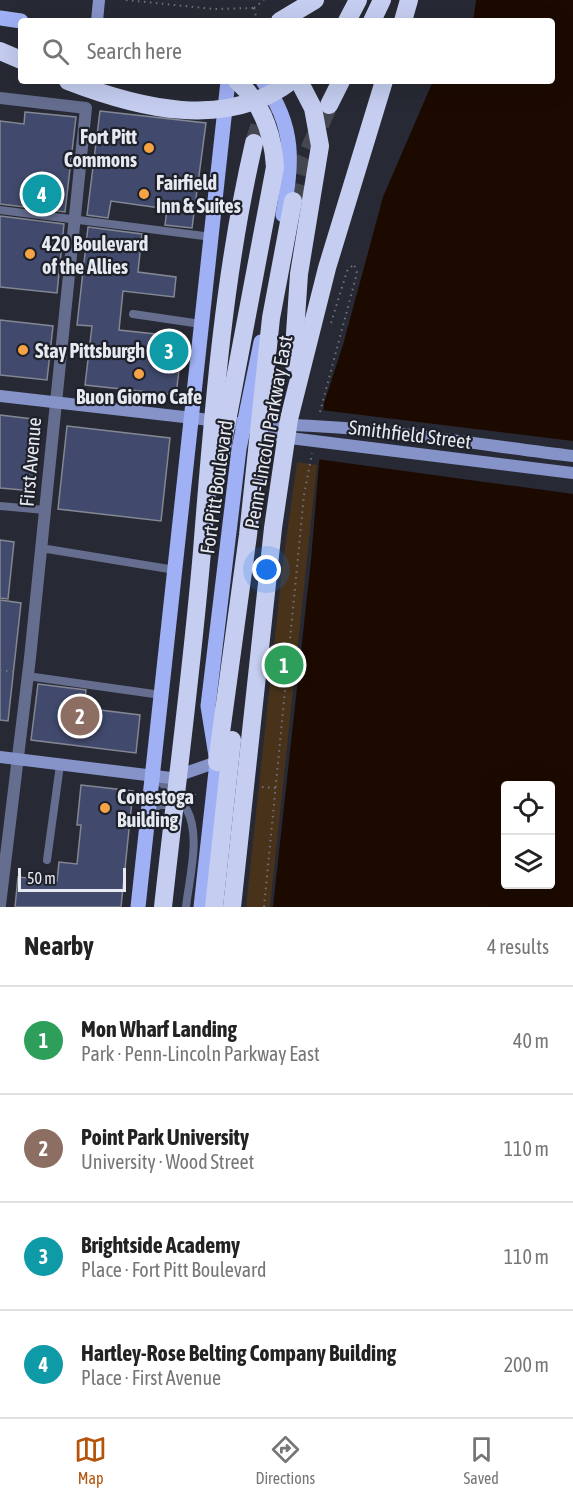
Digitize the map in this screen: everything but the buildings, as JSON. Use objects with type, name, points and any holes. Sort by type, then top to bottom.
[{"type":"highway","points":[[285,18],[315,0]]},
{"type":"highway","points":[[349,18],[358,0]]},
{"type":"highway","points":[[373,18],[382,0]]},
{"type":"highway","points":[[404,18],[409,0]]},
{"type":"highway","points":[[0,51],[18,60]]},
{"type":"highway","points":[[0,61],[18,61]]},
{"type":"highway","points":[[77,84],[132,103],[165,109],[198,110],[247,103],[285,84]]},
{"type":"highway","points":[[202,551],[275,167],[272,141],[263,115],[239,84]]},
{"type":"highway","points":[[289,419],[299,274],[320,146],[313,108],[301,84]]},
{"type":"highway","points":[[329,105],[340,84]]},
{"type":"highway","name":"Penn-Lincoln Parkway East","points":[[232,907],[281,468],[289,419],[324,278],[383,84]]},
{"type":"highway","points":[[163,907],[202,551],[206,472],[230,266],[254,143]]},
{"type":"highway","points":[[217,762],[248,535],[271,318],[289,200]]},
{"type":"highway","points":[[214,907],[242,645],[248,535]]},
{"type":"main road","points":[[97,18],[99,0]]},
{"type":"main road","points":[[0,18],[18,21]]},
{"type":"main road","name":"Fort Pitt Boulevard","points":[[138,907],[159,779],[161,695],[175,570],[196,419],[201,324],[228,84]]},
{"type":"main road","name":"Fort Pitt Boulevard","points":[[201,907],[217,762],[208,706],[238,459],[289,200],[291,163],[289,138],[282,113],[265,84]]},
{"type":"main road","name":"Smithfield Street","points":[[0,396],[245,424],[284,424],[392,434],[573,456]]},
{"type":"main road","name":"Smithfield Street","points":[[245,424],[282,437],[573,473]]},
{"type":"main road","points":[[0,757],[159,779],[185,775],[217,762]]},
{"type":"street","name":"First Avenue","points":[[0,98],[86,108],[41,548],[0,905]]},
{"type":"lane","points":[[0,210],[212,237]]},
{"type":"lane","points":[[133,314],[201,324]]},
{"type":"lane","points":[[0,506],[45,510]]},
{"type":"lane","points":[[41,548],[175,570]]},
{"type":"lane","points":[[27,675],[161,695]]},
{"type":"lane","points":[[47,860],[60,765]]},
{"type":"lane","points":[[159,779],[178,797],[188,811],[193,834],[186,907]]},
{"type":"lane","points":[[154,808],[172,804],[188,811]]},
{"type":"path","points":[[126,0],[214,9],[255,8],[264,0]]},
{"type":"path","points":[[255,8],[257,18]]},
{"type":"path","points":[[318,419],[357,273],[354,264],[347,271],[331,325]]},
{"type":"path","points":[[264,907],[304,495],[312,453]]},
{"type":"path","points":[[0,670],[27,675]]},
{"type":"path","points":[[256,786],[277,788]]},
{"type":"path","points":[[194,801],[195,794]]},
{"type":"shaded area","points":[[476,0],[573,0],[573,907],[273,907],[311,560],[324,403],[343,345],[383,197],[432,84],[555,84],[555,18],[473,18]]},
{"type":"shaded area","points":[[297,462],[317,465],[270,907],[246,907],[282,570]]},
{"type":"pier","points":[[321,410],[573,441],[573,494],[317,459]]},
{"type":"tunnel","points":[[254,143],[272,84]]},
{"type":"tunnel","points":[[293,201],[304,161],[329,105]]},
{"type":"place","name":"Fort Pitt Commons","points":[[149,148]]},
{"type":"place","name":"Hartley-Rose Belting Company Building","points":[[42,194]]},
{"type":"place","name":"Fairfield Inn & Suites","points":[[144,194]]},
{"type":"place","name":"420 Boulevard of the Allies","points":[[30,254]]},
{"type":"place","name":"Stay Pittsburgh","points":[[23,350]]},
{"type":"place","name":"Brightside Academy","points":[[169,351]]},
{"type":"place","name":"Buon Giorno Cafe","points":[[139,374]]},
{"type":"place","name":"Mon Wharf Landing","points":[[284,665]]},
{"type":"place","name":"Point Park University","points":[[80,716]]},
{"type":"place","name":"Conestoga Building","points":[[105,808]]}]
